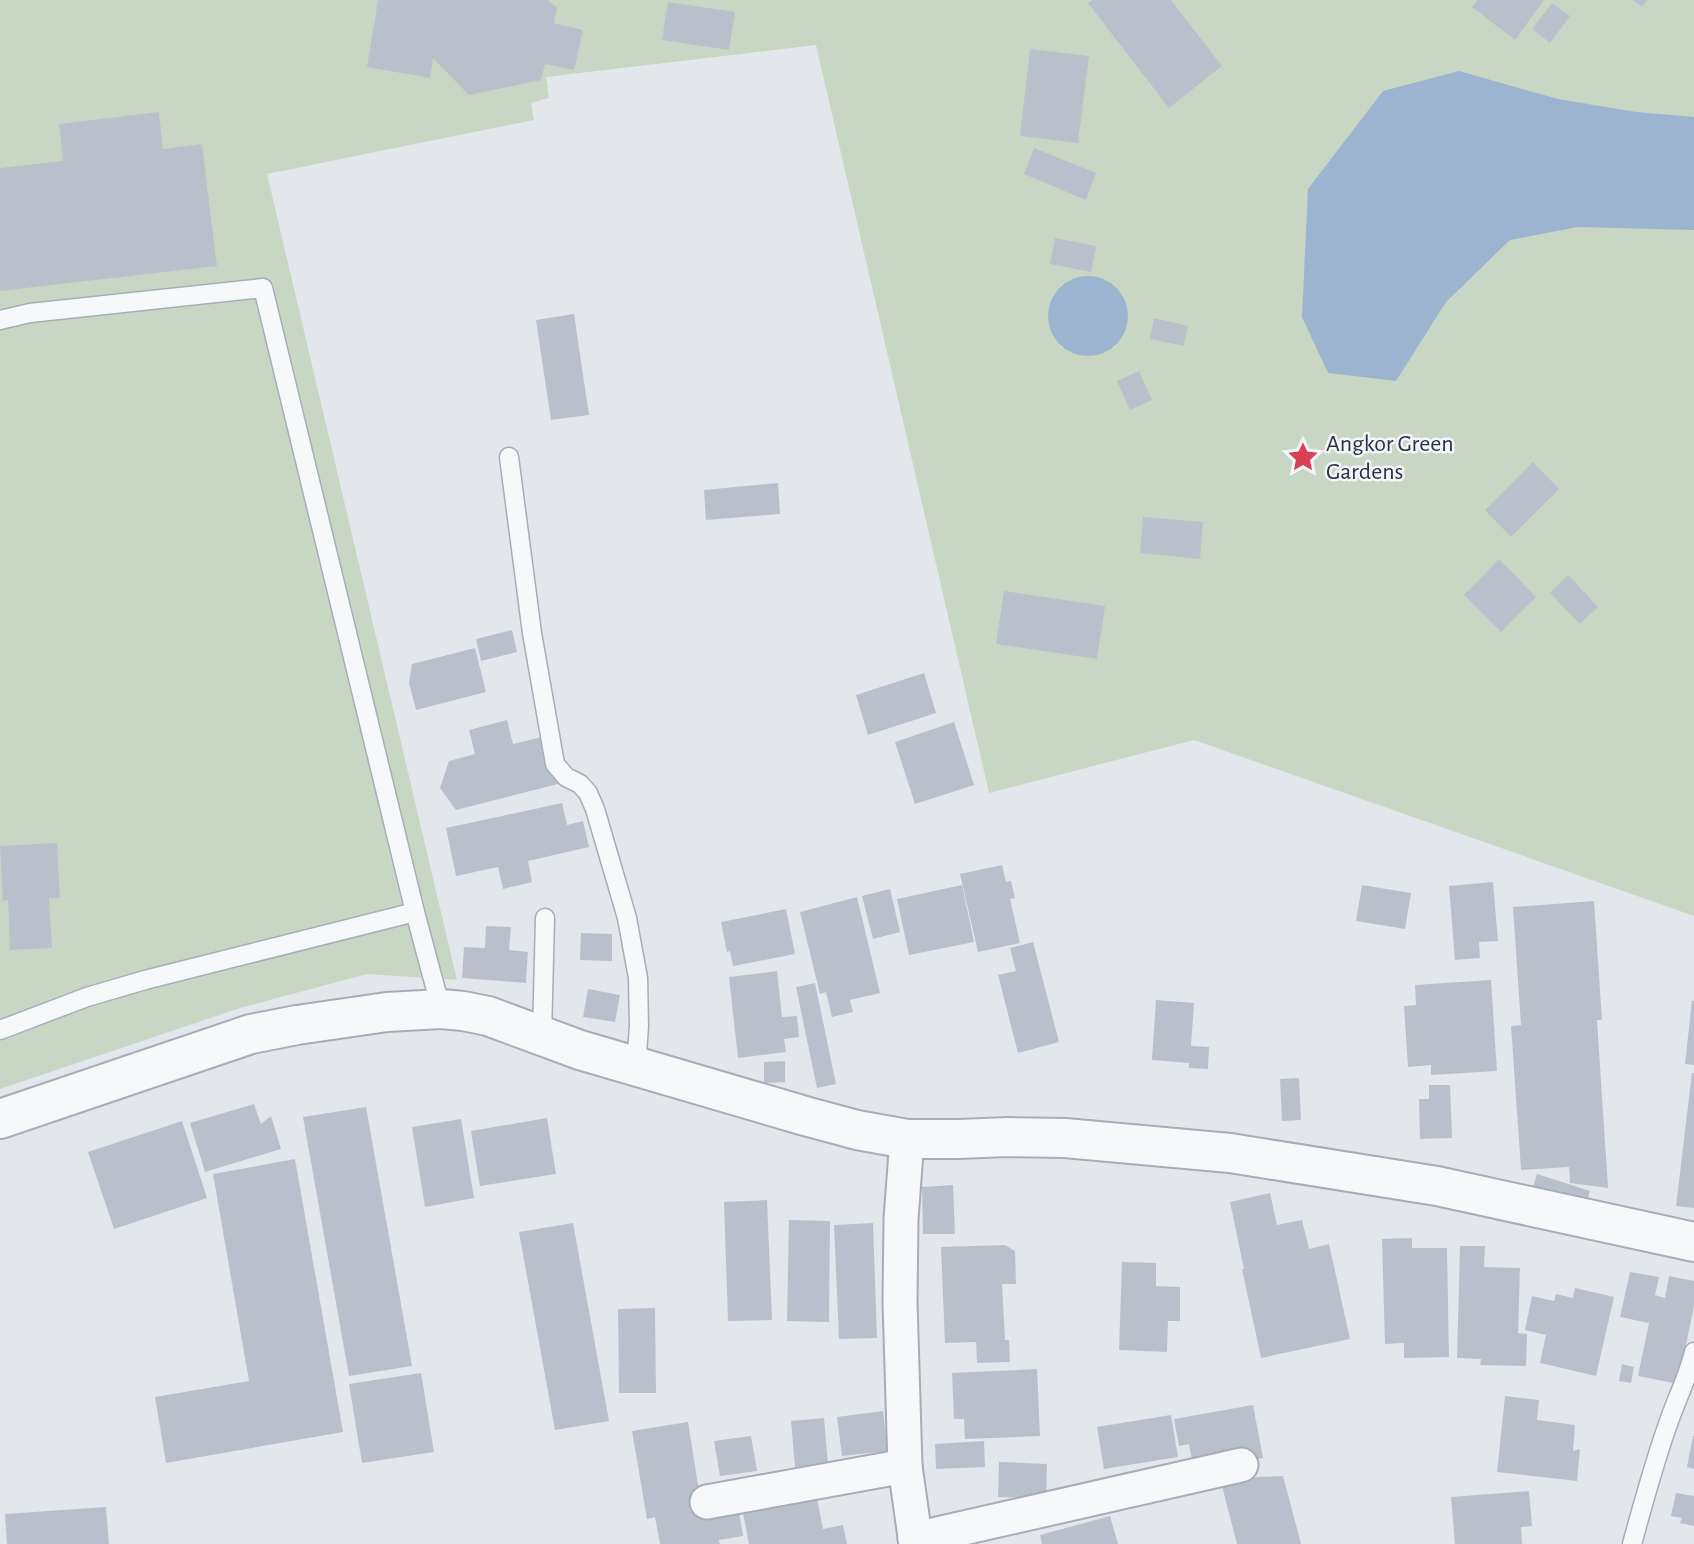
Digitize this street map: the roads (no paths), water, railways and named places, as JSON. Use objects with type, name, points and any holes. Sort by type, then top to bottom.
[{"type":"street","points":[[0,1119],[251,1034],[387,1012],[441,1009],[488,1016],[580,1050],[857,1130],[907,1139],[1065,1138],[1230,1153],[1437,1186],[1694,1242]]},
{"type":"street","points":[[907,1139],[901,1219],[900,1302],[905,1466],[916,1542],[1241,1465]]},
{"type":"street","points":[[707,1502],[905,1466]]},
{"type":"lane","points":[[0,320],[30,313],[263,288],[441,1009]]},
{"type":"lane","points":[[509,457],[532,633],[555,764],[566,777],[580,784],[588,793],[627,918],[638,978],[636,1066]]},
{"type":"lane","points":[[0,1030],[87,997],[145,980],[415,912]]},
{"type":"lane","points":[[542,1036],[545,919]]},
{"type":"lane","points":[[1632,1544],[1657,1456],[1694,1352]]},
{"type":"water","points":[[1459,71],[1558,99],[1636,112],[1694,117],[1694,230],[1578,227],[1510,240],[1446,302],[1396,381],[1328,373],[1302,317],[1308,189],[1383,91]]},
{"type":"water","points":[[1088,276],[1103,279],[1116,288],[1125,301],[1128,316],[1125,331],[1116,344],[1103,353],[1088,356],[1073,353],[1060,344],[1051,331],[1048,316],[1051,301],[1060,288],[1073,279]]},
{"type":"place","name":"Angkor Green Gardens","points":[[1303,457]]}]
